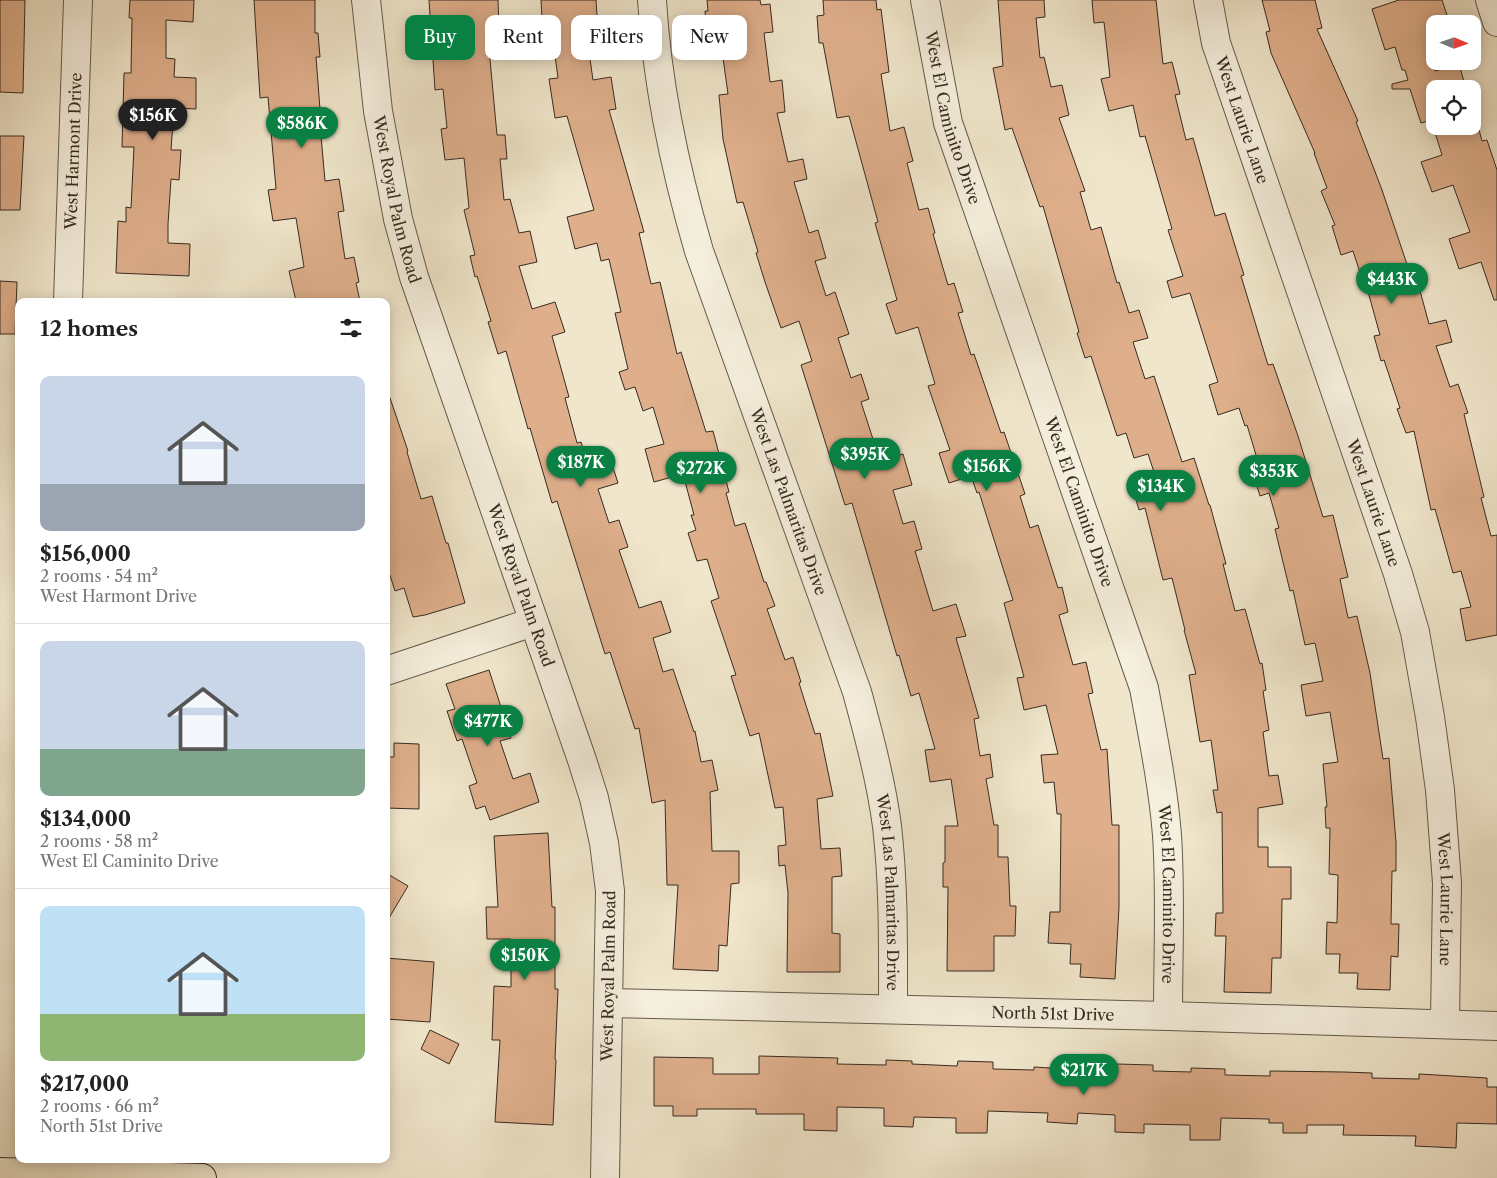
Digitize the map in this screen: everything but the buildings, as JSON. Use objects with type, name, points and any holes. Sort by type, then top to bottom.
[{"type":"main road","points":[[0,1172],[38,1170],[202,1178]]},
{"type":"street","name":"West Harmont Drive","points":[[68,298],[78,0]]},
{"type":"street","name":"West Royal Palm Road","points":[[366,0],[378,111],[398,219],[414,277],[582,760],[594,798],[604,843],[610,891],[605,1178]]},
{"type":"street","name":"West Las Palmaritas Drive","points":[[652,0],[658,72],[665,111],[676,166],[699,251],[857,692],[869,736],[887,826],[894,911],[893,1009]]},
{"type":"street","name":"West El Caminito Drive","points":[[925,0],[948,122],[1144,688],[1160,780],[1167,835],[1169,884],[1168,1016]]},
{"type":"street","name":"West Laurie Lane","points":[[1208,0],[1216,43],[1384,530],[1415,632],[1430,717],[1440,790],[1446,883],[1445,1024]]},
{"type":"street","points":[[1490,0],[1497,22]]},
{"type":"street","points":[[390,670],[533,622]]},
{"type":"street","name":"North 51st Drive","points":[[609,1003],[1497,1026]]}]
